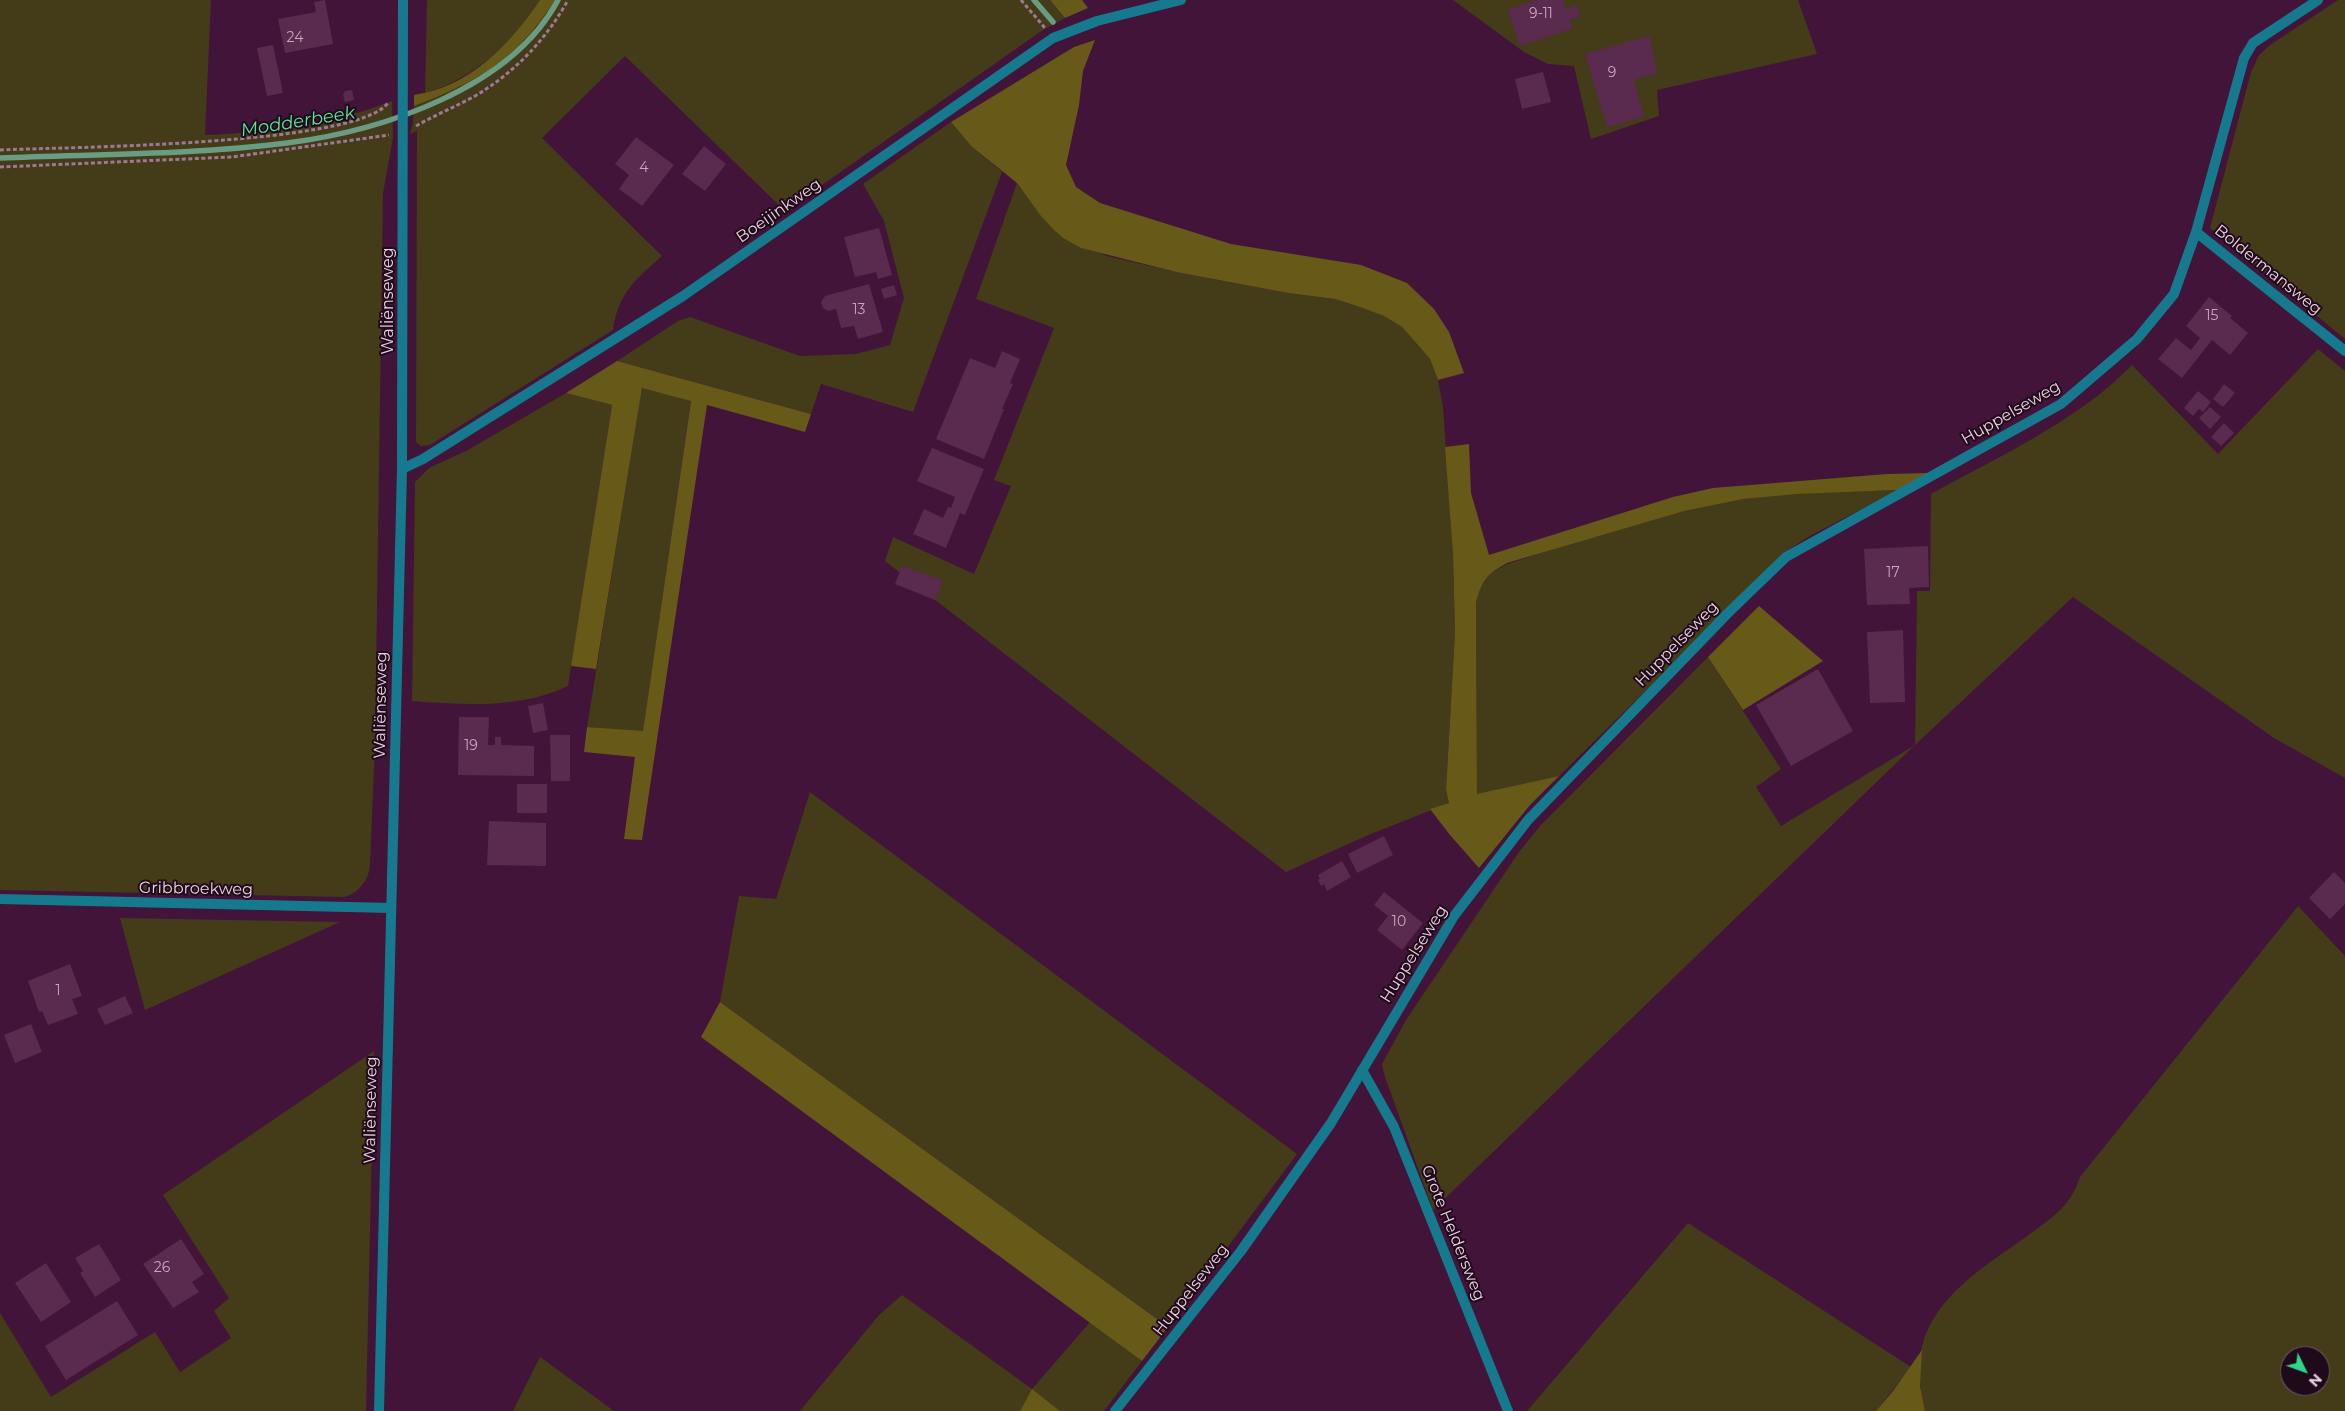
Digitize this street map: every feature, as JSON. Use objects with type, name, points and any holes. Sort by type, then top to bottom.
[{"type":"street","name":"Waliënseweg","points":[[378,1411],[402,469],[404,0]]},
{"type":"street","name":"Boeijinkweg","points":[[402,469],[422,459],[683,296],[1053,38],[1096,21],[1181,0]]},
{"type":"street","name":"Huppelseweg","points":[[1115,1411],[1241,1250],[1331,1123],[1454,916],[1528,820],[1728,612],[1786,557],[2061,404],[2137,339],[2174,294],[2196,232],[2244,58],[2253,43],[2318,0]]},
{"type":"street","name":"Boldermansweg","points":[[2196,232],[2345,351]]},
{"type":"street","name":"Gribbroekweg","points":[[0,899],[391,908]]},
{"type":"street","name":"Grote Heldersweg","points":[[1362,1070],[1394,1127],[1508,1411]]},
{"type":"path","points":[[0,167],[232,157],[403,132],[497,82],[535,48],[560,15],[568,0]]},
{"type":"path","points":[[1021,0],[1053,38]]},
{"type":"path","points":[[0,150],[181,143],[286,135],[323,129],[379,111],[387,105],[390,99]]},
{"type":"shaded area","points":[[0,0],[211,0],[205,135],[253,132],[323,122],[392,101],[393,138],[383,193],[375,744],[370,865],[362,886],[354,893],[344,897],[0,890]]},
{"type":"shaded area","points":[[427,0],[540,0],[504,45],[491,57],[461,78],[425,94]]},
{"type":"shaded area","points":[[540,0],[555,0],[541,21],[511,53],[458,88],[414,106],[414,95],[453,83],[487,61],[516,32]]},
{"type":"shaded area","points":[[555,0],[1050,0],[1065,18],[1040,32],[785,211],[625,56],[542,138],[662,256],[636,280],[624,296],[615,317],[613,330],[430,445],[421,446],[416,442],[417,131],[410,134],[414,106],[458,87],[494,66],[526,38]]},
{"type":"shaded area","points":[[1050,0],[1082,0],[1088,8],[1065,18]]},
{"type":"shaded area","points":[[1453,0],[1798,0],[1817,54],[1657,90],[1659,116],[1591,139],[1574,66],[1548,64],[1524,52]]},
{"type":"shaded area","points":[[2338,0],[2345,0],[2345,339],[2210,228],[2251,72],[2259,55],[2270,45]]},
{"type":"shaded area","points":[[1095,40],[1083,71],[1079,105],[1066,165],[1076,187],[1100,203],[1231,244],[1361,265],[1407,283],[1434,309],[1449,332],[1464,373],[1438,380],[1430,359],[1402,327],[1384,316],[1357,306],[1335,299],[1288,293],[1176,272],[1081,248],[1063,238],[1053,229],[1040,215],[1017,183],[972,147],[951,122],[1074,47]]},
{"type":"shaded area","points":[[951,122],[972,147],[1002,172],[913,412],[821,384],[811,414],[617,361],[678,321],[690,317],[800,356],[856,354],[890,345],[904,298],[884,221],[863,184]]},
{"type":"shaded area","points":[[1017,183],[1040,215],[1063,238],[1107,256],[1176,272],[1288,293],[1335,299],[1357,306],[1384,316],[1402,327],[1430,359],[1438,380],[1443,407],[1453,555],[1455,632],[1446,790],[1449,803],[1366,836],[1286,872],[885,561],[893,537],[974,574],[1011,486],[994,480],[1054,328],[976,299]]},
{"type":"shaded area","points":[[2318,349],[2345,371],[2345,778],[2274,738],[2073,597],[1915,745],[1917,591],[1930,591],[1931,494],[2063,420],[2111,385],[2132,365],[2218,454]]},
{"type":"shaded area","points":[[617,361],[811,414],[805,432],[707,405],[642,840],[624,839],[635,757],[584,752],[587,727],[643,731],[691,401],[642,388],[596,669],[571,666],[612,405],[566,393]]},
{"type":"shaded area","points":[[642,387],[691,400],[643,732],[587,727]]},
{"type":"shaded area","points":[[566,393],[612,405],[568,686],[531,699],[492,704],[451,704],[412,701],[415,482],[429,468],[468,450]]},
{"type":"shaded area","points":[[1469,444],[1471,493],[1489,555],[1673,497],[1713,488],[1887,474],[1929,473],[1898,490],[1796,494],[1743,499],[1684,511],[1507,563],[1494,571],[1483,583],[1476,603],[1477,794],[1559,776],[1530,805],[1479,868],[1430,809],[1449,803],[1446,790],[1455,632],[1453,555],[1445,447]]},
{"type":"shaded area","points":[[1898,490],[1791,548],[1559,776],[1477,795],[1476,603],[1483,583],[1494,572],[1507,564],[1594,536],[1682,511],[1742,499],[1781,494]]},
{"type":"shaded area","points":[[1759,606],[1823,661],[1743,710],[1708,657]]},
{"type":"shaded area","points":[[1708,657],[1781,769],[1756,787],[1781,826],[1915,745],[1433,1210],[1382,1064],[1406,1020],[1519,852],[1540,826]]},
{"type":"shaded area","points":[[810,792],[1297,1154],[1168,1327],[720,1002],[739,896],[776,899]]},
{"type":"shaded area","points":[[2298,906],[2345,956],[2345,1411],[1925,1411],[1920,1385],[1920,1358],[1925,1336],[1935,1317],[1948,1299],[1981,1269],[2056,1214],[2068,1201],[2080,1177]]},
{"type":"shaded area","points":[[120,918],[340,922],[145,1010]]},
{"type":"shaded area","points":[[720,1002],[1168,1327],[1142,1361],[701,1037]]},
{"type":"shaded area","points":[[374,1051],[366,1411],[0,1411],[0,1313],[51,1397],[155,1332],[180,1372],[231,1338],[214,1311],[229,1298],[163,1195]]},
{"type":"shaded area","points":[[1688,1223],[1911,1367],[1876,1411],[1527,1411]]},
{"type":"shaded area","points":[[902,1295],[1032,1389],[1090,1322],[1142,1361],[1104,1411],[1060,1411],[1032,1390],[1020,1411],[800,1411],[879,1315]]},
{"type":"shaded area","points":[[1922,1350],[1920,1386],[1925,1411],[1876,1411],[1893,1391]]},
{"type":"shaded area","points":[[540,1357],[614,1411],[513,1411]]},
{"type":"shaded area","points":[[1032,1389],[1060,1411],[1020,1411]]},
{"type":"building","points":[[325,0],[333,44],[285,53],[278,19],[316,12],[314,2]]},
{"type":"building","points":[[1536,0],[1563,0],[1566,9],[1577,5],[1580,17],[1569,20],[1572,29],[1520,46],[1508,10]]},
{"type":"building","points":[[1650,36],[1657,73],[1634,80],[1644,117],[1607,127],[1585,54]]},
{"type":"building","points":[[273,45],[283,93],[267,96],[257,48]]},
{"type":"building","points":[[1543,72],[1551,102],[1522,109],[1515,79]]},
{"type":"building","points":[[352,90],[354,100],[345,102],[343,95],[345,91]]},
{"type":"building","points":[[636,137],[674,165],[642,206],[619,189],[629,175],[615,164]]},
{"type":"building","points":[[704,146],[726,164],[705,191],[682,174]]},
{"type":"building","points":[[879,228],[892,275],[878,279],[876,272],[855,277],[844,237]]},
{"type":"building","points":[[869,284],[883,332],[858,339],[854,326],[841,328],[836,309],[828,311],[823,308],[821,302],[825,296]]},
{"type":"building","points":[[894,285],[897,295],[884,299],[881,289]]},
{"type":"building","points":[[2209,297],[2232,316],[2230,318],[2248,333],[2230,355],[2212,340],[2182,378],[2158,359],[2176,338],[2191,350],[2200,338],[2186,326]]},
{"type":"building","points":[[1002,351],[1020,359],[1010,383],[1013,384],[1002,409],[1004,409],[984,459],[936,439],[970,358],[995,368]]},
{"type":"building","points":[[2224,384],[2235,393],[2223,407],[2213,399]]},
{"type":"building","points":[[2198,391],[2211,402],[2203,412],[2199,409],[2193,416],[2184,408]]},
{"type":"building","points":[[2210,407],[2221,417],[2210,429],[2199,418]]},
{"type":"building","points":[[2224,423],[2234,433],[2221,446],[2211,437]]},
{"type":"building","points":[[932,448],[984,469],[965,515],[960,513],[946,548],[913,534],[924,509],[943,518],[948,507],[951,508],[955,497],[917,481]]},
{"type":"building","points":[[1928,546],[1929,587],[1909,588],[1910,604],[1867,605],[1864,549]]},
{"type":"building","points":[[902,566],[943,580],[935,600],[895,584]]},
{"type":"building","points":[[1903,630],[1905,702],[1870,703],[1867,632]]},
{"type":"building","points":[[1818,669],[1853,731],[1791,766],[1756,705]]},
{"type":"building","points":[[543,703],[548,730],[533,733],[528,706]]},
{"type":"building","points":[[459,717],[489,717],[488,745],[495,745],[495,737],[501,737],[501,745],[534,746],[534,776],[458,775]]},
{"type":"building","points":[[550,735],[570,735],[570,781],[551,781]]},
{"type":"building","points":[[517,784],[547,784],[547,813],[517,813]]},
{"type":"building","points":[[489,821],[546,823],[546,866],[487,865]]},
{"type":"building","points":[[1384,836],[1393,855],[1357,873],[1348,854]]},
{"type":"building","points":[[1342,861],[1351,877],[1327,891],[1324,884],[1321,886],[1318,875]]},
{"type":"building","points":[[2334,872],[2345,883],[2345,904],[2330,919],[2309,898]]},
{"type":"building","points":[[1384,892],[1423,923],[1402,950],[1377,930],[1388,916],[1374,905]]},
{"type":"building","points":[[70,964],[82,996],[72,999],[78,1014],[48,1025],[42,1011],[39,1012],[28,981]]},
{"type":"building","points":[[125,996],[133,1013],[105,1025],[97,1009]]},
{"type":"building","points":[[31,1024],[42,1052],[15,1063],[4,1035]]},
{"type":"building","points":[[181,1239],[204,1274],[192,1282],[199,1292],[173,1308],[143,1264]]},
{"type":"building","points":[[99,1244],[121,1280],[95,1297],[80,1273],[83,1271],[75,1258]]},
{"type":"building","points":[[46,1263],[71,1302],[41,1322],[15,1283]]},
{"type":"building","points":[[117,1301],[138,1335],[66,1380],[45,1346]]},
{"type":"waterway","name":"Modderbeek","points":[[0,158],[215,150],[287,143],[362,128],[402,116],[440,100],[476,81],[509,58],[537,31],[558,0]]},
{"type":"waterway","name":"Modderbeek","points":[[1034,0],[1053,22]]}]
